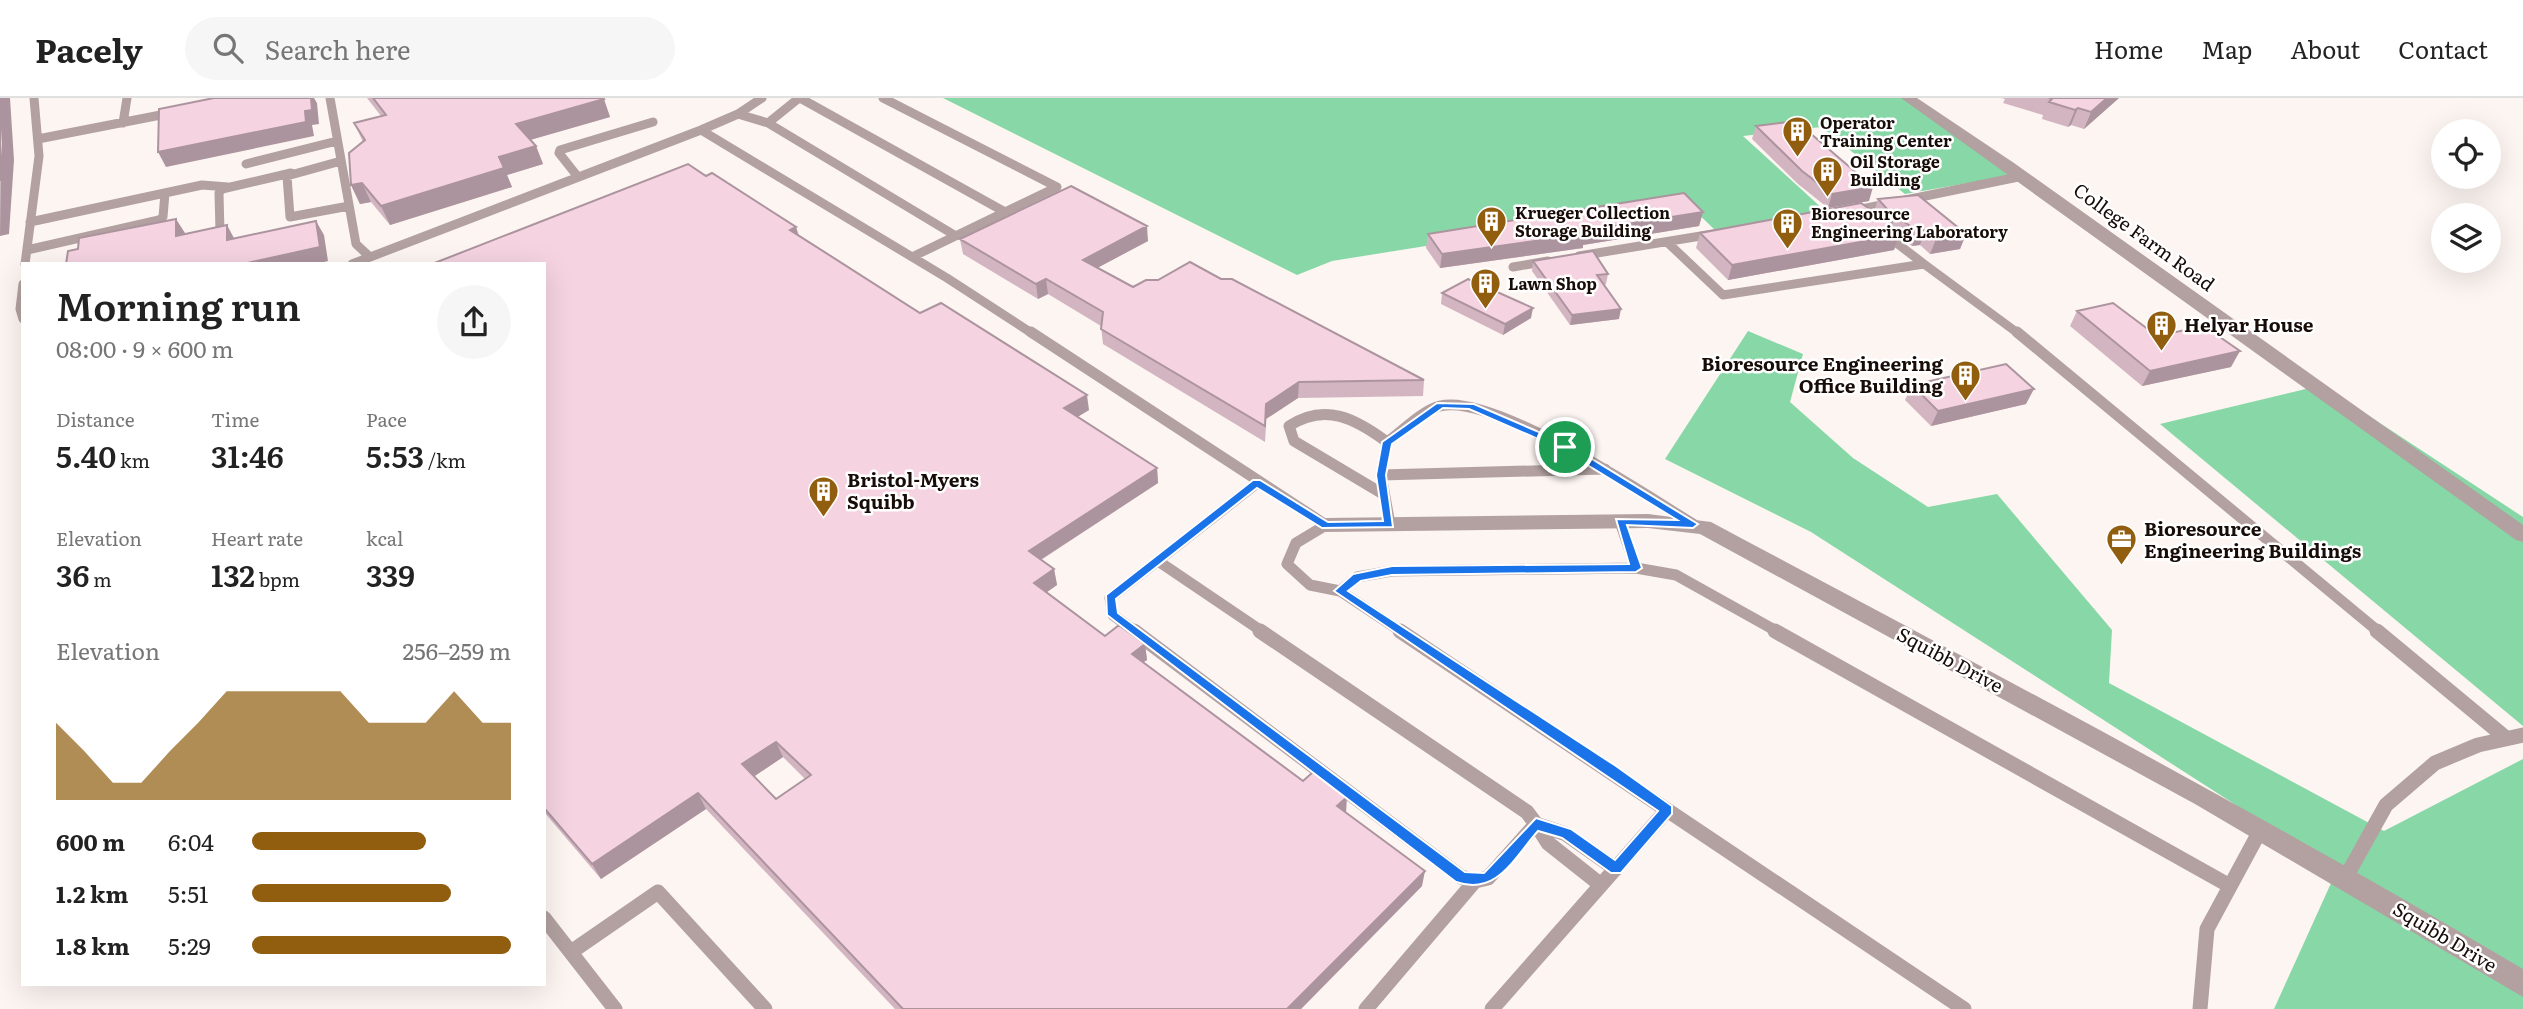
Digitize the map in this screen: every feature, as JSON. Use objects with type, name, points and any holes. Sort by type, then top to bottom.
[{"type":"street","name":"College Farm Road","points":[[1908,98],[2023,176],[2523,535]]},
{"type":"street","name":"Squibb Drive","points":[[1326,525],[1620,522],[1693,524],[1714,531],[2346,877],[2523,984]]},
{"type":"lane","points":[[25,262],[38,139],[34,98]]},
{"type":"lane","points":[[123,122],[127,98]]},
{"type":"lane","points":[[330,98],[356,244],[370,257]]},
{"type":"lane","points":[[357,262],[701,130],[738,114],[762,98]]},
{"type":"lane","points":[[768,123],[800,98],[1005,212]]},
{"type":"lane","points":[[883,98],[1057,187],[912,257]]},
{"type":"lane","points":[[38,139],[185,111]]},
{"type":"lane","points":[[738,114],[768,123],[956,236]]},
{"type":"lane","points":[[578,177],[559,153],[560,150],[653,122]]},
{"type":"lane","points":[[701,130],[912,257],[1257,483],[1326,525]]},
{"type":"lane","points":[[246,164],[337,141]]},
{"type":"lane","points":[[30,222],[202,186],[228,187],[341,161]]},
{"type":"lane","points":[[291,173],[287,176],[290,217],[349,206]]},
{"type":"lane","points":[[1846,212],[2023,176]]},
{"type":"lane","points":[[220,232],[219,193],[228,187]]},
{"type":"lane","points":[[27,250],[159,220],[163,217],[164,193]]},
{"type":"lane","points":[[1858,210],[1867,218]]},
{"type":"lane","points":[[1513,267],[1720,233]]},
{"type":"lane","points":[[1890,238],[2048,355],[2506,738]]},
{"type":"lane","points":[[1668,242],[1723,295],[1924,264]]},
{"type":"lane","points":[[1390,524],[1381,475],[1387,442],[1441,405],[1471,406],[1565,447],[1693,524]]},
{"type":"lane","points":[[1383,494],[1294,441],[1289,426],[1299,417],[1317,412],[1339,413],[1362,423],[1387,442]]},
{"type":"lane","points":[[1381,475],[1605,469]]},
{"type":"lane","points":[[1257,483],[1110,598],[1113,615],[1461,877],[1475,881],[1488,878],[1536,824]]},
{"type":"lane","points":[[1620,522],[1636,568]]},
{"type":"lane","points":[[1326,525],[1302,536],[1290,548],[1287,564],[1299,579],[1315,590],[1340,591],[1773,878],[1964,1009]]},
{"type":"lane","points":[[1158,561],[1527,812],[1548,843],[1601,885]]},
{"type":"lane","points":[[1340,591],[1357,577],[1392,570],[1636,568],[1676,575],[2230,886]]},
{"type":"lane","points":[[2346,877],[2386,805],[2435,763],[2478,744],[2523,735]]},
{"type":"lane","points":[[1492,1009],[1667,810]]},
{"type":"lane","points":[[1536,824],[1566,834],[1616,869]]},
{"type":"lane","points":[[2200,1009],[2207,929],[2260,829]]},
{"type":"lane","points":[[1366,1009],[1475,881]]},
{"type":"lane","points":[[571,952],[658,892],[765,1009]]},
{"type":"lane","points":[[546,921],[615,1009]]},
{"type":"green space","points":[[943,98],[1913,98],[2026,173],[1905,194],[1821,127],[1743,136],[1825,211],[1715,230],[1688,204],[1332,261],[1297,275]]},
{"type":"green space","points":[[1748,331],[1803,354],[1790,402],[1853,458],[1928,507],[1997,494],[2112,630],[2109,683],[2384,831],[2523,759],[2523,1009],[2274,1009],[2337,870],[1811,532],[1665,459]]},
{"type":"green space","points":[[2322,385],[2523,517],[2523,726],[2160,424]]},
{"type":"building","points":[[0,98],[3,144],[0,181]]},
{"type":"building","points":[[214,98],[311,98],[312,110],[305,111],[306,122],[158,152],[159,109]]},
{"type":"building","points":[[373,98],[604,99],[516,124],[536,146],[499,157],[504,168],[381,206],[362,183],[351,185],[349,153],[365,140],[354,123],[386,115]]},
{"type":"building","points":[[2049,98],[2107,98],[2091,112],[2049,102],[2052,99]]},
{"type":"building","points":[[1796,121],[1873,187],[1832,194],[1802,171],[1756,126]]},
{"type":"building","points":[[688,164],[706,176],[712,173],[796,227],[790,230],[920,313],[941,303],[1087,395],[1064,408],[1157,468],[1029,551],[1054,569],[1034,583],[1105,636],[1119,625],[1145,644],[1132,654],[1303,781],[1313,772],[1347,797],[1337,806],[1425,871],[1287,1009],[903,1009],[698,793],[592,864],[546,810],[546,262],[437,262]],"holes":[[[776,742],[811,775],[776,799],[742,764]]]},
{"type":"building","points":[[1071,186],[1147,226],[1083,260],[1133,287],[1146,280],[1158,280],[1190,262],[1221,279],[1232,279],[1424,380],[1299,382],[1266,404],[1265,426],[1101,329],[1103,312],[1046,279],[1036,284],[960,239]]},
{"type":"building","points":[[1684,193],[1703,212],[1583,231],[1585,234],[1442,254],[1428,234]]},
{"type":"building","points":[[1918,195],[1966,234],[1936,239],[1925,230],[1918,231],[1895,216],[1890,219],[1889,225],[1899,235],[1732,265],[1700,233],[1861,203],[1884,219],[1889,211],[1878,199]]},
{"type":"building","points":[[176,219],[176,236],[227,225],[227,240],[316,221],[320,247],[252,262],[66,262],[68,251],[78,249],[79,238]]},
{"type":"building","points":[[1593,251],[1608,274],[1597,275],[1621,309],[1572,315],[1533,261]]},
{"type":"building","points":[[1468,279],[1533,308],[1505,324],[1442,293]]},
{"type":"building","points":[[2113,303],[2157,336],[2204,326],[2240,351],[2150,371],[2077,311]]},
{"type":"building","points":[[2006,364],[2034,389],[1938,411],[1912,385]]},
{"type":"place","name":"Operator Training Center","points":[[1797,159]]},
{"type":"place","name":"Oil Storage Building","points":[[1827,198]]},
{"type":"place","name":"Krueger Collection Storage Building","points":[[1492,249]]},
{"type":"place","name":"Bioresource Engineering Laboratory","points":[[1788,250]]},
{"type":"place","name":"Lawn Shop","points":[[1485,311]]},
{"type":"place","name":"Helyar House","points":[[2161,352]]},
{"type":"place","name":"Bioresource Engineering Office Building","points":[[1966,402]]},
{"type":"place","name":"Bristol-Myers Squibb","points":[[824,518]]},
{"type":"place","name":"Bioresource Engineering Buildings","points":[[2121,567]]},
{"type":"route","points":[[1441,405],[1471,406],[1565,447],[1693,524],[1665,521],[1620,522],[1636,568],[1392,570],[1357,577],[1340,591],[1667,810],[1616,869],[1566,834],[1536,824],[1488,878],[1475,881],[1461,877],[1113,615],[1110,598],[1257,483],[1326,525],[1390,524],[1381,475],[1387,442],[1441,405]]}]
